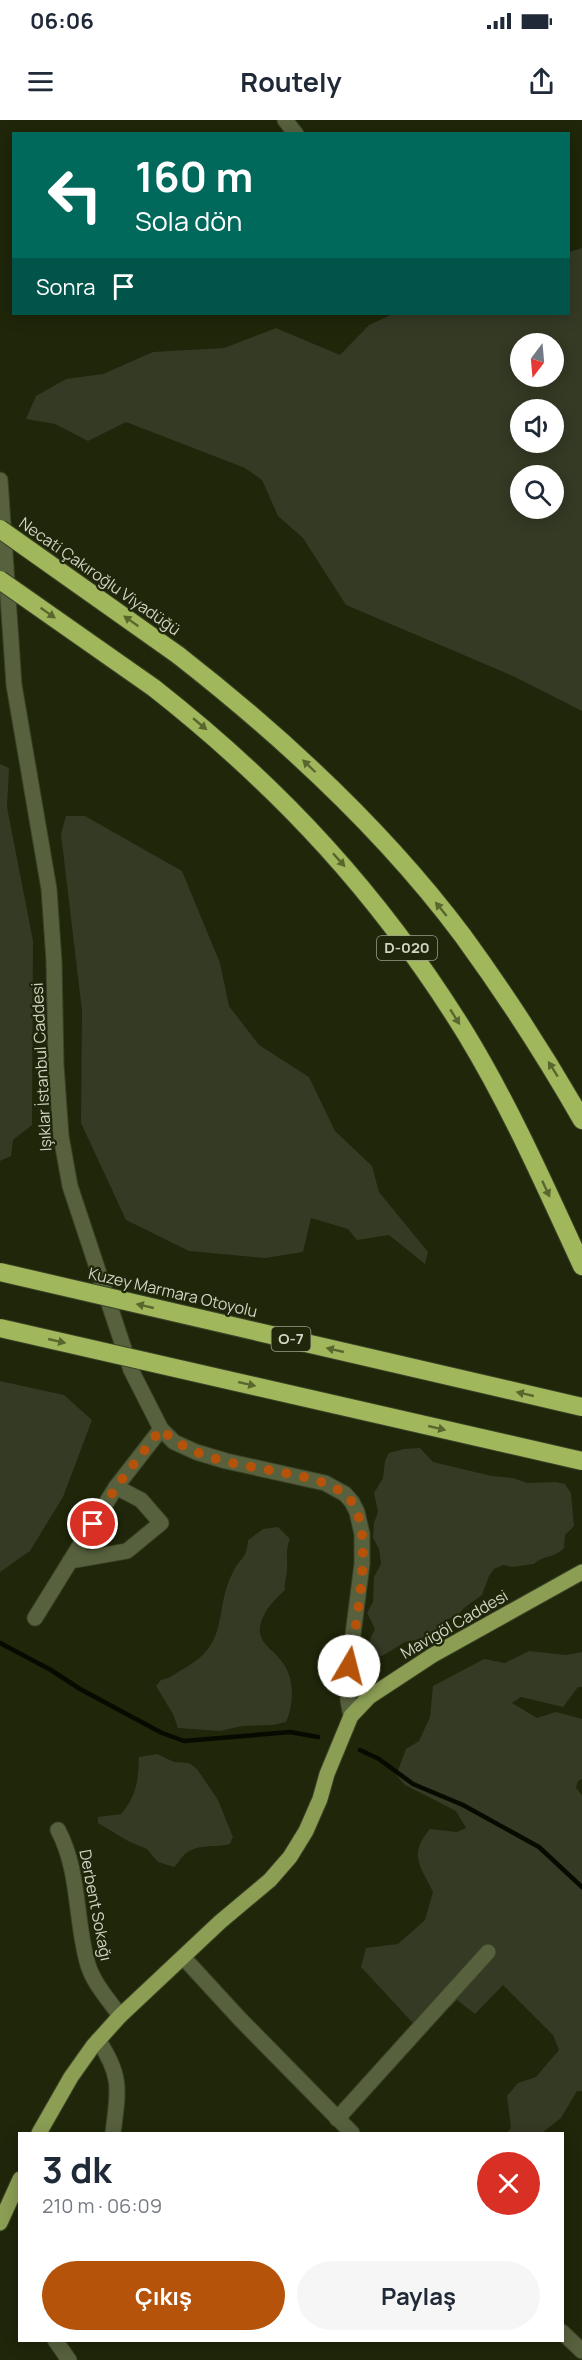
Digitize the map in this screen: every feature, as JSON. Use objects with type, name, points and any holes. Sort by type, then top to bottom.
[{"type":"highway","name":"Necati Çakıroğlu Viyadüğü","points":[[0,529],[178,654],[235,699],[344,800],[389,848],[462,935],[494,979],[560,1081],[582,1120]]},
{"type":"highway","name":"D-020","points":[[0,580],[154,688],[200,724],[251,769],[310,827],[347,869],[439,991],[467,1036],[513,1120],[582,1266]]},
{"type":"highway","name":"Kuzey Marmara Otoyolu","points":[[0,1272],[582,1407]]},
{"type":"highway","points":[[0,1328],[582,1461]]},
{"type":"main road","name":"Mavigöl Caddesi","points":[[351,1716],[369,1697],[414,1666],[582,1572]]},
{"type":"main road","points":[[40,2132],[57,2099],[98,2040],[120,2016],[220,1922],[270,1880],[290,1857],[316,1809],[351,1716]]},
{"type":"main road","points":[[0,2223],[16,2199]]},
{"type":"street","points":[[285,120],[294,132]]},
{"type":"street","name":"Işıklar İstanbul Caddesi","points":[[0,480],[14,685],[49,889],[61,1136],[79,1216],[131,1370],[161,1429],[174,1442],[196,1452],[325,1483],[345,1494],[352,1502],[362,1534],[362,1564],[349,1666],[348,1694],[351,1716]]},
{"type":"street","points":[[35,1618],[116,1487],[161,1429]]},
{"type":"street","points":[[70,1561],[127,1551],[161,1523],[141,1500],[116,1487]]},
{"type":"street","name":"Derbent Sokağı","points":[[58,1830],[70,1859],[89,1967],[120,2016]]},
{"type":"street","points":[[337,2119],[488,1952]]},
{"type":"street","points":[[183,1957],[351,2132]]},
{"type":"street","points":[[98,2040],[110,2057],[117,2080],[113,2132]]},
{"type":"street","points":[[564,2334],[582,2350]]},
{"type":"street","points":[[56,2342],[69,2360]]},
{"type":"green space","points":[[582,248],[582,711],[515,677],[346,605],[303,538],[278,516],[262,480],[245,468],[126,422],[88,441],[55,424],[26,419],[36,396],[66,379],[103,374],[153,352],[224,348],[276,328],[340,355],[369,325],[391,315],[570,315],[570,252]]},
{"type":"green space","points":[[0,764],[9,768],[7,807],[33,941],[32,1125],[13,1140],[11,1156],[0,1161]]},
{"type":"green space","points":[[66,816],[85,816],[182,871],[220,963],[229,1006],[259,1045],[309,1077],[335,1131],[372,1166],[379,1192],[428,1252],[425,1264],[389,1235],[357,1240],[348,1229],[311,1218],[303,1252],[265,1258],[189,1251],[126,1220],[81,1123],[82,1011],[61,834]]},
{"type":"green space","points":[[0,1381],[64,1395],[92,1420],[63,1497],[30,1551],[0,1572]]},
{"type":"green space","points":[[420,1448],[433,1462],[492,1476],[513,1478],[527,1483],[565,1484],[571,1493],[574,1526],[565,1535],[564,1548],[560,1551],[534,1564],[512,1567],[503,1565],[494,1569],[482,1595],[457,1616],[445,1620],[429,1637],[405,1642],[382,1656],[373,1654],[370,1639],[375,1629],[367,1613],[373,1602],[374,1577],[381,1564],[379,1549],[373,1538],[374,1523],[378,1512],[374,1493],[383,1478],[385,1461],[389,1453]]},
{"type":"green space","points":[[278,1527],[290,1539],[287,1551],[285,1590],[266,1612],[260,1631],[264,1642],[283,1663],[290,1677],[292,1700],[286,1722],[273,1725],[242,1726],[220,1731],[178,1728],[173,1714],[156,1686],[161,1680],[171,1677],[199,1658],[209,1648],[219,1625],[227,1586],[245,1555],[248,1540],[263,1529]]},
{"type":"green space","points":[[529,1651],[566,1655],[582,1652],[582,1687],[578,1687],[563,1707],[521,1697],[512,1703],[537,1718],[556,1712],[582,1719],[582,1779],[578,1781],[576,1788],[582,1795],[582,2091],[577,2091],[561,2118],[543,2132],[508,2132],[511,2128],[507,2096],[518,2083],[536,2077],[559,2050],[553,2035],[503,1985],[475,2014],[457,2000],[423,2034],[361,1967],[366,1948],[398,1944],[425,1920],[433,1892],[418,1860],[419,1846],[423,1838],[430,1829],[457,1832],[466,1828],[456,1811],[405,1785],[396,1775],[406,1749],[419,1741],[430,1717],[433,1686],[484,1659],[505,1663]]},
{"type":"green space","points":[[157,1754],[174,1762],[189,1763],[197,1769],[218,1800],[233,1837],[230,1844],[193,1849],[174,1867],[158,1862],[147,1849],[128,1841],[98,1823],[98,1817],[121,1814],[126,1807],[136,1787],[139,1757]]},
{"type":"waterway","points":[[0,1643],[162,1733],[184,1741],[290,1732],[318,1737]]},
{"type":"waterway","points":[[360,1750],[379,1759],[413,1784],[463,1805],[539,1847],[582,1887]]},
{"type":"route","points":[[93,1524],[116,1487],[161,1429],[174,1442],[196,1452],[334,1487],[352,1502],[362,1534],[362,1564],[349,1666]]}]
